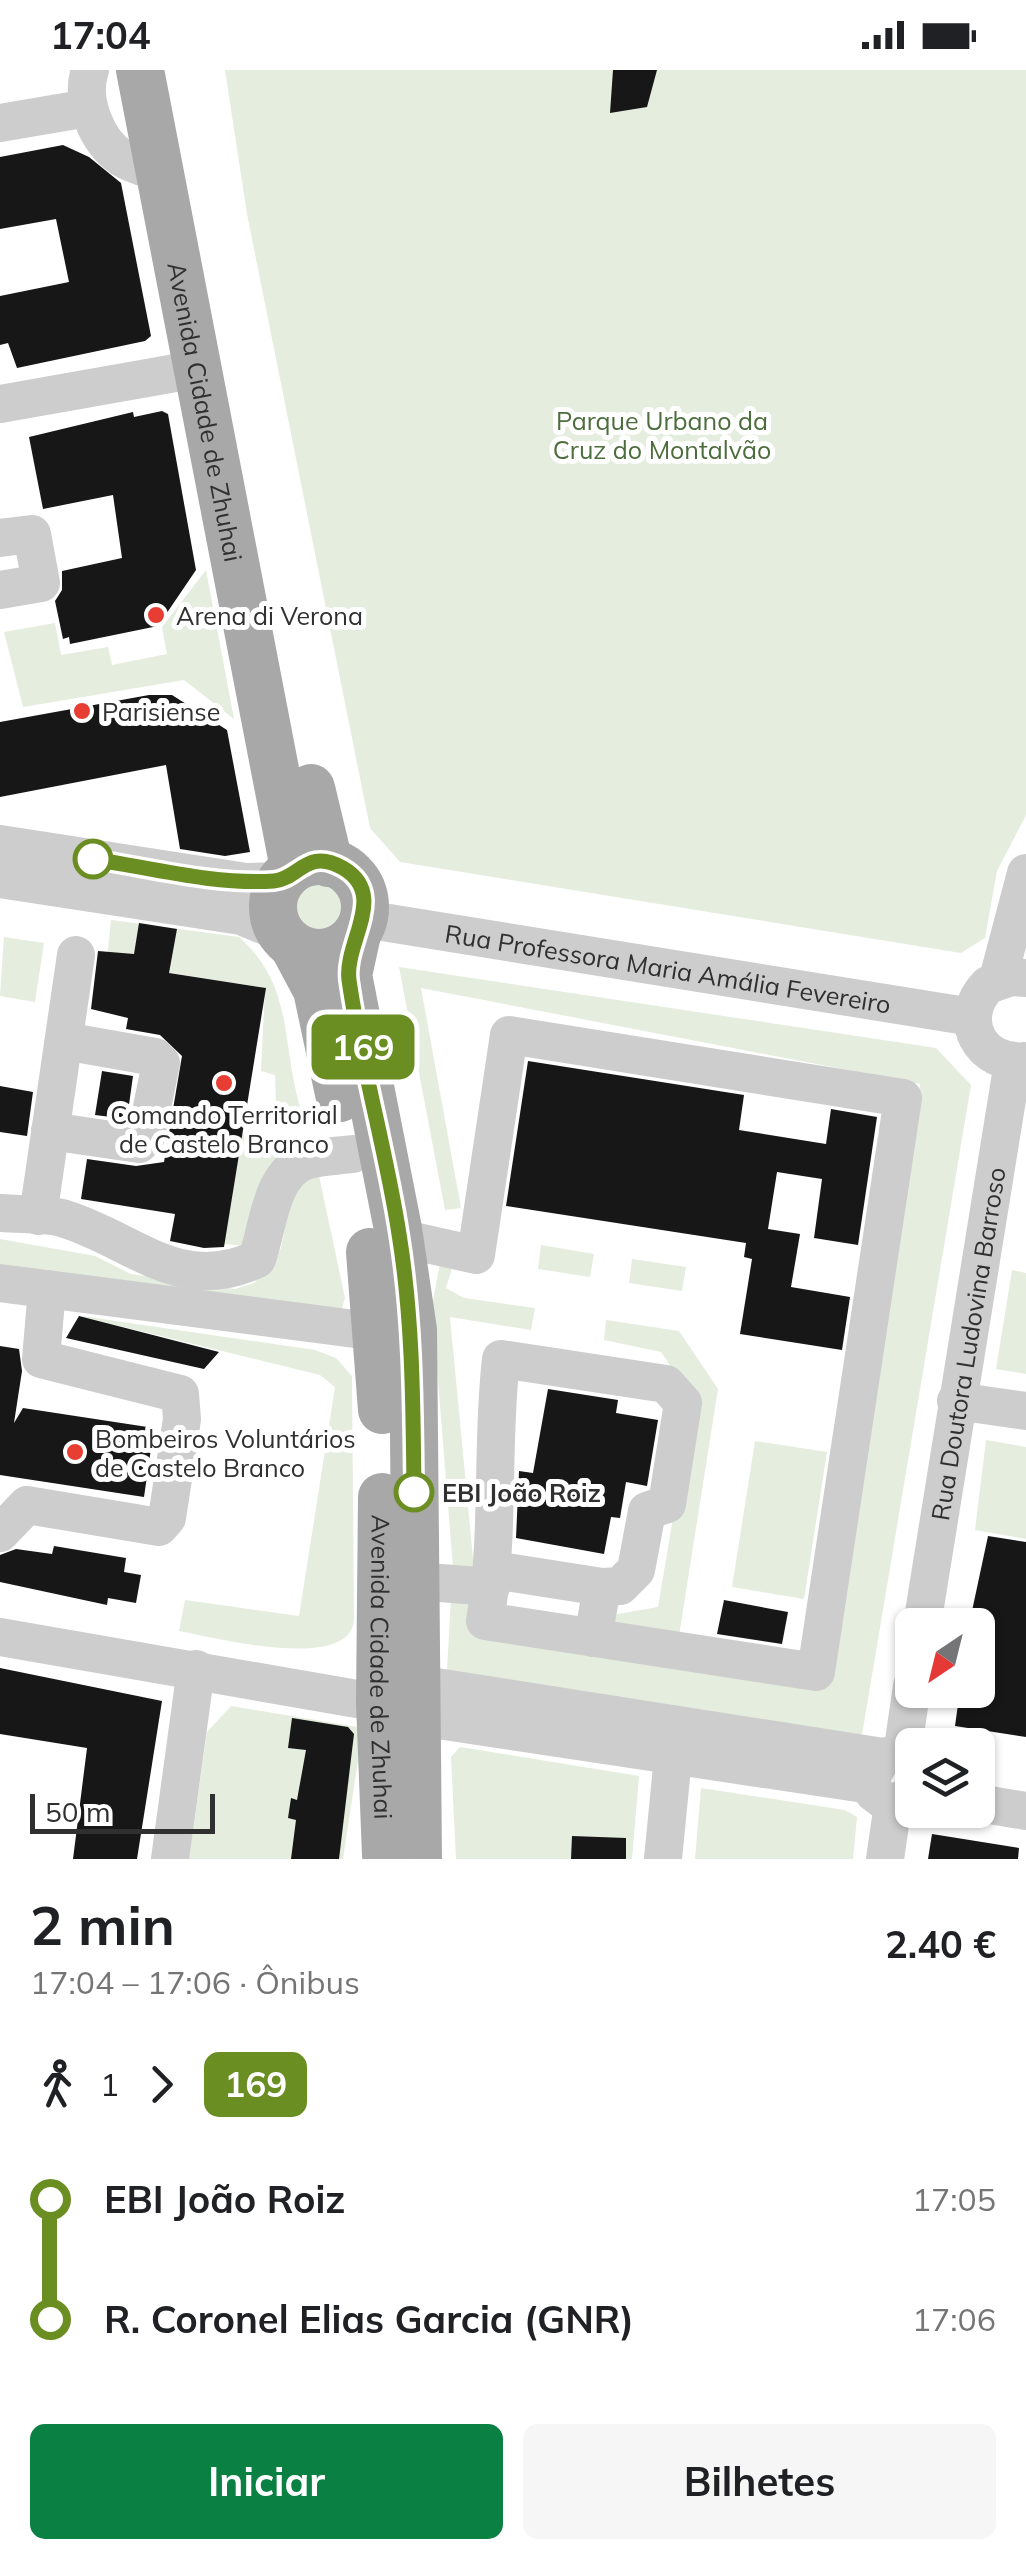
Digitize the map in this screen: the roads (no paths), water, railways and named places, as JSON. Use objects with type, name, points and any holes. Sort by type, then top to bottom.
[{"type":"main road","name":"Avenida Cidade de Zhuhai","points":[[140,70],[302,871]]},
{"type":"main road","name":"Avenida Cidade de Zhuhai","points":[[173,70],[302,871]]},
{"type":"main road","points":[[302,871],[354,877],[365,904],[360,926],[334,951],[306,951],[286,939],[273,906],[302,871]]},
{"type":"main road","name":"Avenida Cidade de Zhuhai","points":[[360,926],[348,975],[400,1238],[412,1330],[415,1581],[386,1859]]},
{"type":"main road","name":"Avenida Cidade de Zhuhai","points":[[286,939],[316,990],[352,1154],[378,1332],[418,1859]]},
{"type":"street","points":[[90,70],[88,108],[103,138],[122,158],[161,174]]},
{"type":"street","points":[[0,123],[88,108]]},
{"type":"street","points":[[0,404],[198,368]]},
{"type":"street","points":[[0,538],[32,534],[41,583],[0,590]]},
{"type":"street","points":[[0,844],[246,882],[302,871]]},
{"type":"street","points":[[1019,1062],[987,1053],[973,1030],[972,1017],[980,994],[1012,979],[1026,873]]},
{"type":"street","points":[[0,879],[242,916],[286,939]]},
{"type":"street","name":"Rua Professora Maria Amália Fevereiro","points":[[360,926],[972,1017]]},
{"type":"street","points":[[38,1216],[76,956]]},
{"type":"street","points":[[400,1238],[476,1255],[509,1035],[903,1098],[816,1672],[486,1622],[493,1579],[494,1416],[501,1359],[666,1384],[683,1403],[666,1504],[647,1511],[636,1570],[620,1586],[493,1579],[415,1581]]},
{"type":"street","points":[[50,1131],[139,1144],[146,1137],[161,1064],[155,1057],[64,1041]]},
{"type":"street","name":"Rua Doutora Ludovina Barroso","points":[[925,1608],[956,1401],[1019,1062]]},
{"type":"street","points":[[0,1213],[79,1224],[158,1262],[200,1273],[232,1270],[257,1258],[273,1201],[286,1177],[303,1162],[352,1154]]},
{"type":"street","points":[[0,1283],[378,1332]]},
{"type":"street","points":[[0,1533],[27,1505],[159,1528],[167,1518],[182,1419],[180,1394],[41,1358],[47,1290]]},
{"type":"street","points":[[956,1401],[1026,1412]]},
{"type":"street","points":[[593,1638],[602,1587]]},
{"type":"street","points":[[0,1636],[895,1777]]},
{"type":"street","points":[[170,1859],[196,1669]]},
{"type":"street","points":[[405,1701],[674,1756],[895,1777]]},
{"type":"street","points":[[663,1859],[674,1756]]},
{"type":"street","points":[[995,1779],[1026,1784]]},
{"type":"street","points":[[884,1859],[895,1784]]},
{"type":"street","points":[[995,1806],[1026,1811]]},
{"type":"place","name":"Arena di Verona","points":[[156,615]]},
{"type":"place","name":"Parisiense","points":[[82,711]]},
{"type":"place","name":"Comando Territorial de Castelo Branco","points":[[224,1083]]},
{"type":"place","name":"Bombeiros Voluntários de Castelo Branco","points":[[75,1452]]},
{"type":"place","name":"EBI João Roiz","points":[[414,1492]]},
{"type":"park label","name":"Parque Urbano da Cruz do Montalvão","points":[[662,434]]}]
